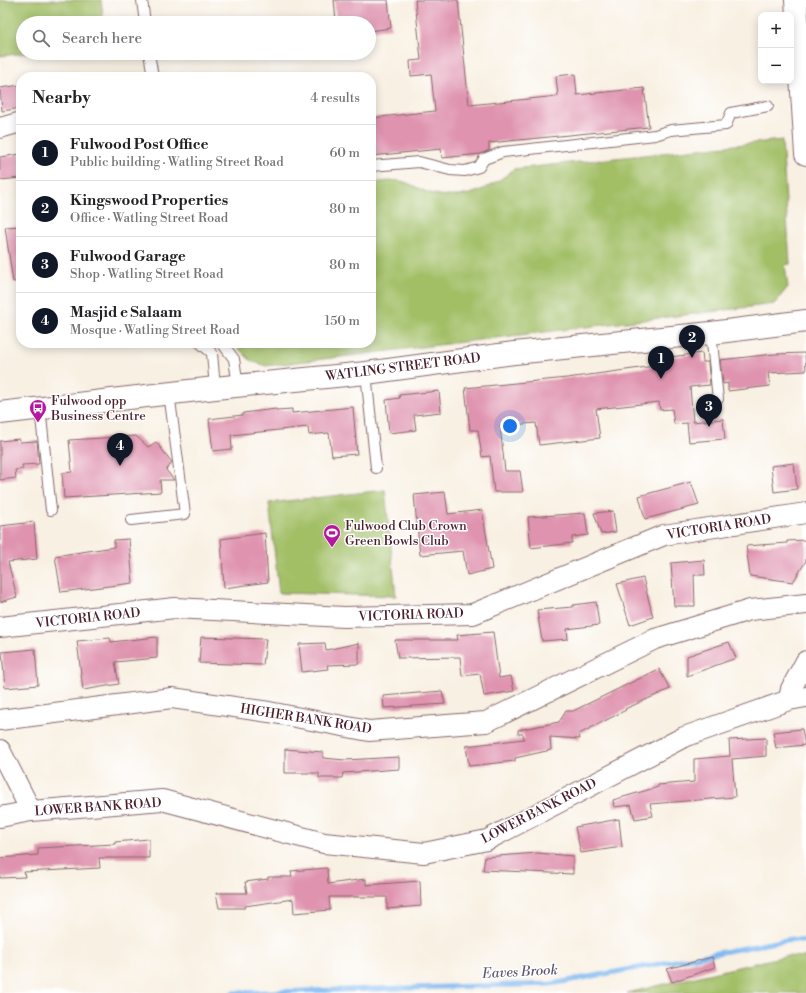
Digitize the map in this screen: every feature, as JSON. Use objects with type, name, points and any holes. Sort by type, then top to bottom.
[{"type":"main road","points":[[796,0],[805,113],[806,154]]},
{"type":"main road","name":"WATLING STREET ROAD","points":[[0,413],[169,393],[366,373],[514,353],[711,333],[806,321]]},
{"type":"street","points":[[0,128],[16,123]]},
{"type":"street","name":"VICTORIA ROAD","points":[[0,627],[175,608],[344,617],[473,614],[664,535],[806,512]]},
{"type":"street","name":"HIGHER BANK ROAD","points":[[0,720],[172,698],[269,712],[368,732],[486,722],[655,639],[750,610],[806,604]]},
{"type":"street","points":[[797,698],[791,689],[806,661]]},
{"type":"street","name":"LOWER BANK ROAD","points":[[0,817],[31,812],[162,800],[324,843],[424,854],[487,840],[684,737],[797,698]]},
{"type":"street","points":[[0,750],[31,812]]},
{"type":"lane","points":[[142,0],[144,16]]},
{"type":"lane","points":[[150,60],[151,72]]},
{"type":"lane","points":[[376,166],[419,162],[450,170],[465,171],[479,167],[484,159],[503,152],[655,135],[671,130],[726,125],[731,113],[768,106]]},
{"type":"lane","points":[[711,333],[718,399]]},
{"type":"lane","points":[[206,348],[212,353],[216,388]]},
{"type":"lane","points":[[226,348],[234,359],[238,386]]},
{"type":"lane","points":[[366,373],[376,468]]},
{"type":"lane","points":[[131,520],[185,514],[169,393]]},
{"type":"lane","points":[[40,408],[51,510]]},
{"type":"green space","points":[[0,0],[101,0],[103,16],[16,16],[16,54],[0,56]]},
{"type":"green space","points":[[782,140],[790,264],[785,265],[788,287],[774,304],[266,366],[251,361],[238,348],[376,348],[376,182],[401,181],[427,192],[440,195],[463,195],[484,189],[514,169]]},
{"type":"green space","name":"Fulwood Club Crown Green Bowls Club","points":[[385,490],[396,596],[279,593],[269,503]]},
{"type":"green space","points":[[785,956],[806,957],[806,993],[627,993]]},
{"type":"building","points":[[334,0],[388,0],[391,28],[376,30],[376,16],[336,16]]},
{"type":"building","points":[[415,0],[458,0],[469,105],[558,96],[556,76],[575,74],[577,95],[644,88],[649,127],[489,143],[489,150],[481,154],[442,158],[441,149],[376,156],[376,117],[435,111],[431,74],[411,76],[410,61],[421,60]]},
{"type":"building","points":[[16,86],[16,109],[2,111],[0,88]]},
{"type":"building","points":[[16,155],[16,178],[0,180],[0,157]]},
{"type":"building","points":[[16,226],[16,282],[13,282],[5,227]]},
{"type":"building","points":[[702,353],[703,362],[708,362],[710,385],[690,387],[693,422],[723,419],[725,439],[689,442],[687,423],[674,424],[672,409],[660,410],[659,402],[596,409],[600,438],[539,445],[536,423],[500,426],[505,471],[520,471],[523,492],[494,492],[490,456],[482,457],[478,430],[470,430],[465,388],[567,378],[655,366],[654,359]]},
{"type":"building","points":[[805,353],[806,371],[768,373],[770,386],[728,391],[728,383],[723,384],[720,360],[774,354]]},
{"type":"building","points":[[439,391],[441,412],[414,415],[416,430],[389,433],[386,400],[400,398],[399,395]]},
{"type":"building","points":[[353,407],[357,454],[332,456],[329,433],[309,435],[308,427],[231,435],[232,449],[213,451],[209,419],[276,409],[292,409],[292,413]]},
{"type":"building","points":[[136,436],[148,447],[156,442],[172,463],[166,470],[174,480],[160,480],[161,492],[64,498],[62,473],[72,472],[69,440]]},
{"type":"building","points":[[19,439],[20,442],[37,441],[39,464],[22,465],[23,469],[15,470],[16,478],[0,480],[0,441]]},
{"type":"building","points":[[794,463],[797,489],[774,492],[771,466]]},
{"type":"building","points":[[691,482],[699,505],[645,519],[639,496]]},
{"type":"building","points":[[445,492],[448,514],[482,510],[492,569],[467,575],[463,551],[420,555],[414,495]]},
{"type":"building","points":[[613,511],[616,532],[601,534],[594,513]]},
{"type":"building","points":[[585,513],[588,535],[572,537],[572,543],[531,548],[528,517]]},
{"type":"building","points":[[34,522],[37,559],[8,562],[17,597],[0,602],[0,526]]},
{"type":"building","points":[[265,533],[268,582],[224,588],[221,539]]},
{"type":"building","points":[[129,539],[133,583],[61,592],[55,556],[114,547],[114,540]]},
{"type":"building","points":[[806,540],[806,561],[793,582],[750,576],[746,546]]},
{"type":"building","points":[[704,560],[705,575],[694,575],[695,606],[674,606],[671,563]]},
{"type":"building","points":[[643,578],[653,617],[630,625],[617,584]]},
{"type":"building","points":[[596,602],[599,625],[567,629],[568,639],[542,641],[537,610],[573,607],[573,605]]},
{"type":"building","points":[[493,632],[499,678],[511,676],[514,691],[484,696],[480,674],[462,676],[460,657],[398,658],[395,640],[458,640],[457,635]]},
{"type":"building","points":[[157,637],[157,658],[115,662],[119,684],[83,690],[77,641],[110,638],[111,642]]},
{"type":"building","points":[[201,637],[266,639],[263,665],[199,663]]},
{"type":"building","points":[[729,642],[736,658],[687,676],[687,656]]},
{"type":"building","points":[[325,643],[326,650],[359,643],[359,664],[327,665],[328,669],[302,672],[299,644]]},
{"type":"building","points":[[35,649],[38,685],[5,688],[2,652]]},
{"type":"building","points":[[659,669],[670,689],[625,709],[626,710],[579,734],[580,739],[550,737],[551,750],[515,758],[515,761],[469,766],[466,746],[524,739],[523,734],[518,734],[518,730],[559,722],[566,711],[573,711]]},
{"type":"building","points":[[442,691],[445,704],[384,708],[383,696]]},
{"type":"building","points":[[802,729],[805,745],[776,748],[773,732]]},
{"type":"building","points":[[766,738],[766,756],[732,759],[735,797],[650,804],[653,816],[635,819],[631,805],[614,807],[613,800],[658,787],[658,785],[694,782],[694,759],[730,756],[729,740]]},
{"type":"building","points":[[285,749],[323,752],[323,758],[345,760],[399,757],[399,769],[343,773],[342,778],[319,778],[319,773],[285,773]]},
{"type":"building","points":[[619,819],[622,847],[581,853],[575,827]]},
{"type":"building","points":[[149,839],[149,858],[99,858],[100,868],[24,872],[25,877],[0,878],[0,858],[38,855],[38,848],[115,844],[115,842]]},
{"type":"building","points":[[537,853],[573,856],[573,874],[483,870],[485,857]]},
{"type":"building","points":[[327,868],[328,884],[366,879],[366,885],[420,881],[421,906],[387,909],[387,897],[329,897],[330,910],[294,913],[293,899],[245,906],[245,908],[219,908],[216,893],[247,893],[245,882],[268,879],[268,877],[292,877],[291,871]]},
{"type":"building","points":[[712,957],[715,967],[672,982],[667,969]]},
{"type":"waterway","name":"Eaves Brook","points":[[232,993],[551,984],[792,939],[806,941]]},
{"type":"place","name":"Kingswood Properties","points":[[692,358]]},
{"type":"place","name":"Fulwood Post Office","points":[[661,379]]},
{"type":"place","name":"Fulwood opp Business Centre","points":[[38,423]]},
{"type":"place","name":"Fulwood Garage","points":[[709,427]]},
{"type":"place","name":"Masjid e Salaam","points":[[120,466]]},
{"type":"place","name":"Fulwood Club Crown Green Bowls Club","points":[[332,548]]}]
